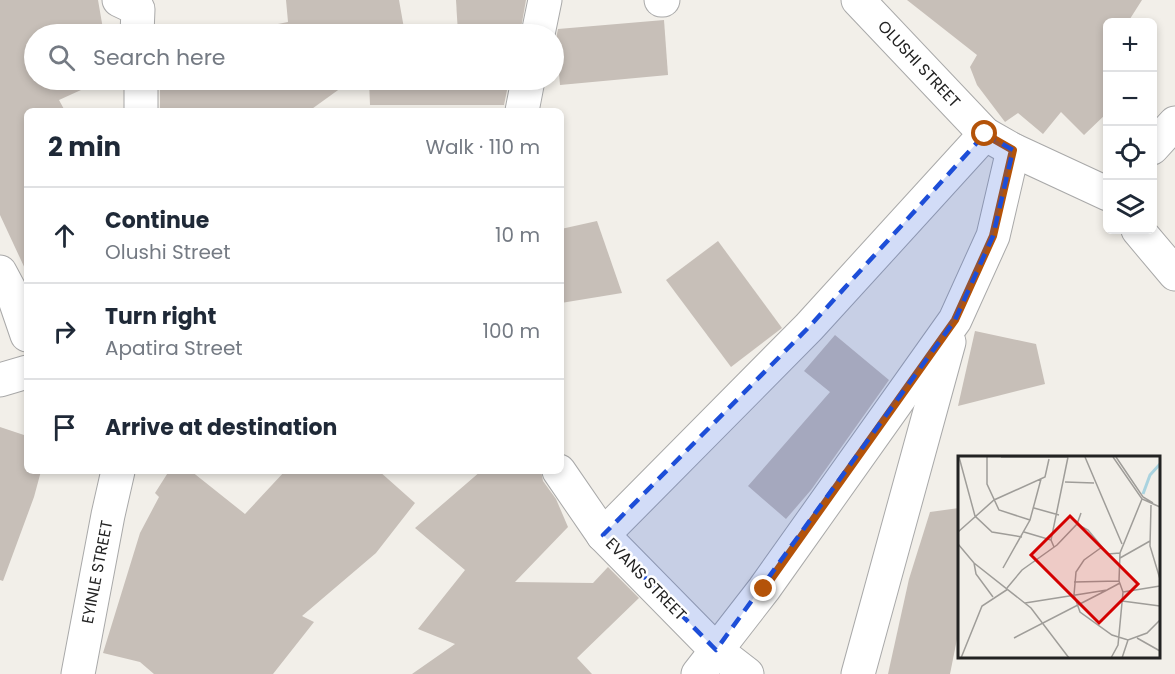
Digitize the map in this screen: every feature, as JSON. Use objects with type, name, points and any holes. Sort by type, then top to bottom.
[{"type":"street","points":[[539,24],[545,0]]},
{"type":"street","name":"OLUSHI STREET","points":[[858,0],[985,134],[1013,150],[1103,192]]},
{"type":"street","points":[[141,90],[141,108]]},
{"type":"street","points":[[523,108],[526,90]]},
{"type":"street","points":[[1157,143],[1175,123]]},
{"type":"street","points":[[603,535],[809,327],[985,134]]},
{"type":"street","points":[[858,674],[955,320],[993,236],[1013,150]]},
{"type":"street","points":[[1141,234],[1175,274]]},
{"type":"street","points":[[0,272],[15,300],[24,326]]},
{"type":"street","points":[[707,662],[764,589],[955,320]]},
{"type":"street","points":[[0,380],[24,373]]},
{"type":"street","name":"EYINLE STREET","points":[[78,674],[117,474]]},
{"type":"street","name":"EVANS STREET","points":[[561,474],[603,535],[707,662],[747,674]]},
{"type":"highlighted area","points":[[985,134],[1013,150],[993,236],[955,320],[716,650],[603,535],[809,327]]},
{"type":"building","points":[[0,0],[98,0],[102,24],[24,24],[24,90],[81,90],[59,100],[63,108],[24,108],[24,267],[0,215]]},
{"type":"building","points":[[286,0],[399,0],[403,24],[278,24],[288,22]]},
{"type":"building","points":[[456,0],[526,0],[522,24],[457,24]]},
{"type":"building","points":[[907,0],[1142,0],[1131,18],[1103,18],[1103,117],[1084,135],[1061,112],[1043,134],[1018,113],[1005,122],[977,85],[970,67],[977,55]]},
{"type":"building","points":[[664,20],[668,75],[564,85],[564,28]]},
{"type":"building","points":[[160,90],[338,90],[313,108],[160,108]]},
{"type":"building","points":[[369,90],[507,90],[504,105],[370,105]]},
{"type":"building","points":[[597,221],[622,293],[564,303],[564,228]]},
{"type":"building","points":[[718,241],[782,328],[731,367],[666,280]]},
{"type":"building","points":[[975,331],[1036,344],[1045,384],[958,406]]},
{"type":"building","points":[[835,335],[889,380],[811,490],[786,519],[748,486],[830,392],[804,371]]},
{"type":"building","points":[[0,427],[24,435],[24,474],[40,474],[3,581],[0,580]]},
{"type":"building","points":[[167,474],[195,474],[245,514],[282,474],[382,474],[415,503],[376,553],[302,616],[314,622],[273,674],[154,674],[140,662],[103,653],[140,533],[159,497],[155,493]]},
{"type":"building","points":[[478,474],[542,474],[543,481],[556,499],[568,527],[515,582],[593,583],[608,567],[639,598],[577,658],[592,674],[412,674],[455,644],[418,629],[465,570],[415,528]]},
{"type":"building","points":[[958,508],[958,634],[950,674],[888,674],[909,579],[930,512]]},
{"type":"route","points":[[764,589],[955,320],[993,236],[1013,150],[985,134]]}]
